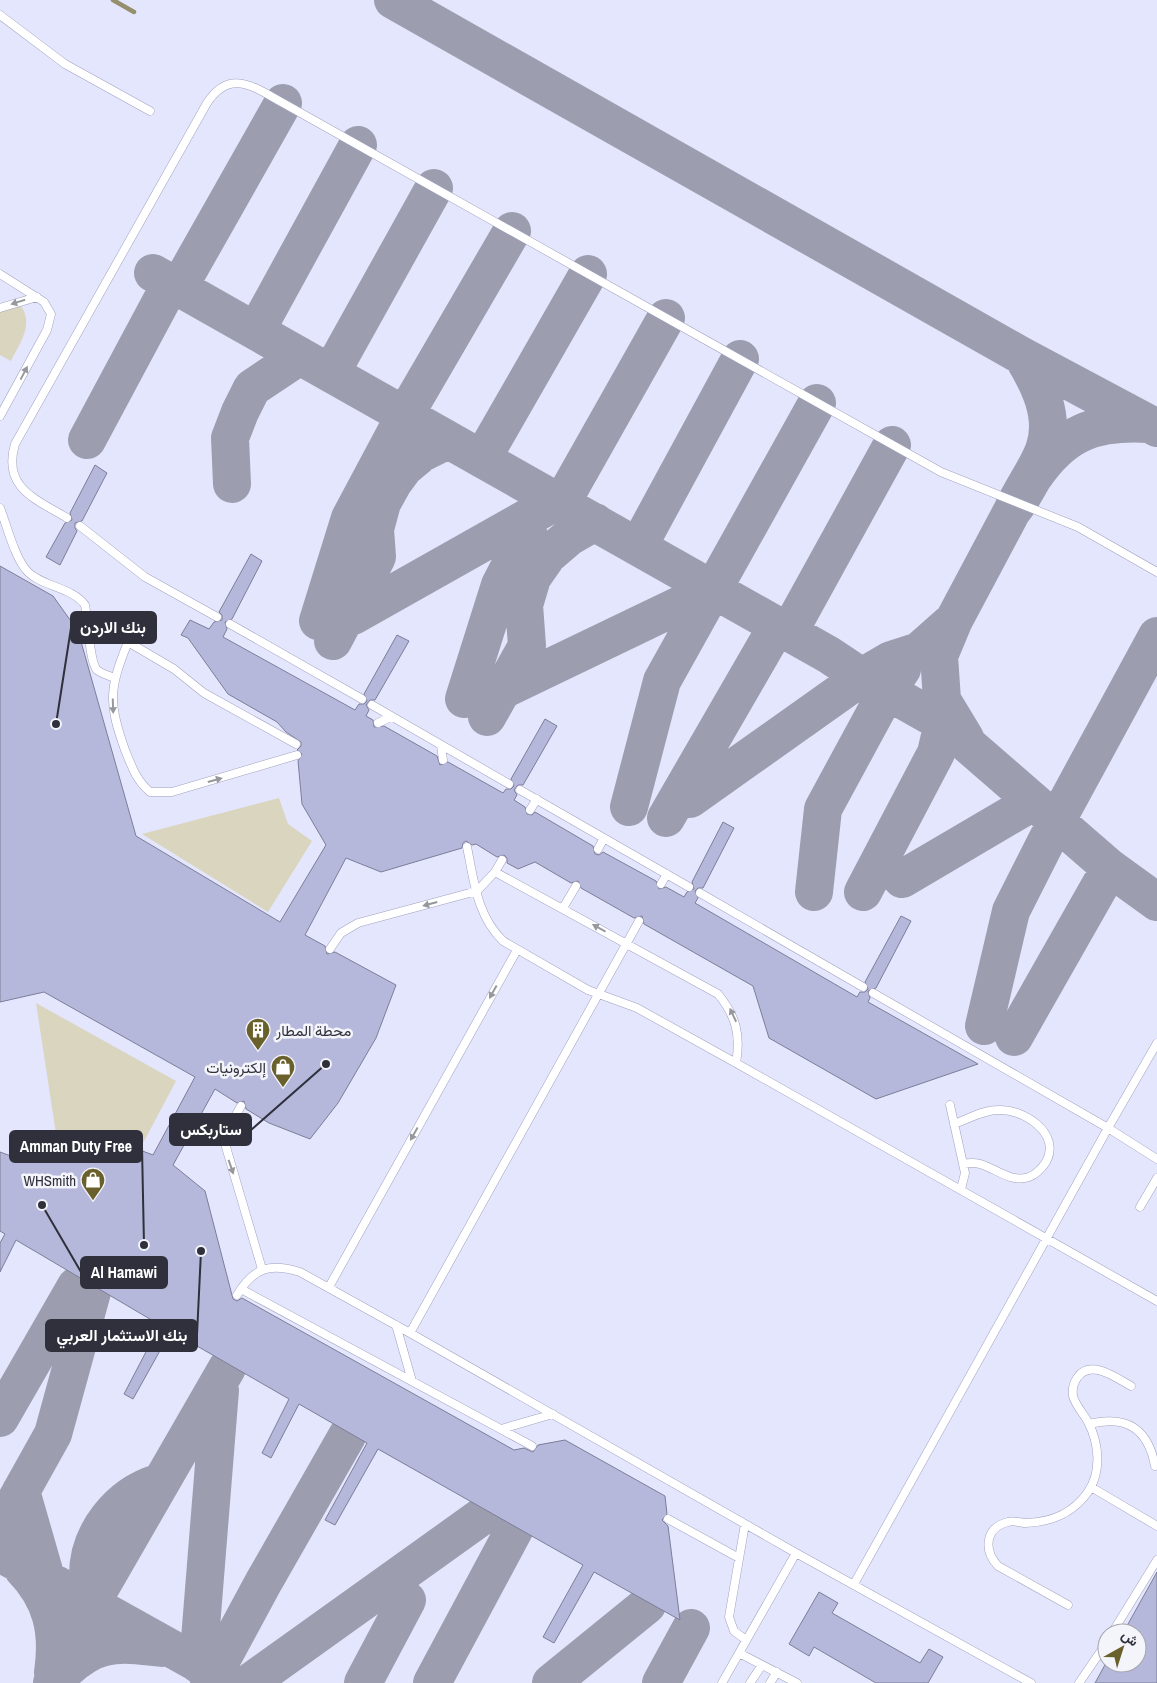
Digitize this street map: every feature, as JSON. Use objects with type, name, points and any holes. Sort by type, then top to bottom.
[{"type":"lane","points":[[0,15],[66,64],[150,111]]},
{"type":"lane","points":[[67,518],[26,493],[17,483],[12,470],[11,457],[15,444],[207,103],[215,92],[226,85],[239,82],[252,86],[283,103],[941,472],[1078,527],[1157,572]]},
{"type":"lane","points":[[0,274],[37,297],[48,308],[50,322],[0,416]]},
{"type":"lane","points":[[0,308],[37,297]]},
{"type":"lane","points":[[0,508],[19,558],[28,572],[76,597],[85,605],[86,625],[94,664],[99,671],[115,678]]},
{"type":"lane","points":[[80,526],[145,577],[216,616]]},
{"type":"lane","points":[[230,624],[362,699]]},
{"type":"lane","points":[[296,744],[204,693],[174,669],[128,642],[115,678],[112,701],[114,717],[133,772],[140,783],[150,792],[172,792],[297,755]]},
{"type":"lane","points":[[372,705],[509,784]]},
{"type":"lane","points":[[378,723],[392,716]]},
{"type":"lane","points":[[441,745],[443,760]]},
{"type":"lane","points":[[520,790],[689,887]]},
{"type":"lane","points":[[530,810],[537,800]]},
{"type":"lane","points":[[598,849],[604,838]]},
{"type":"lane","points":[[467,847],[485,919],[503,941],[598,995],[636,1008],[736,1063],[1157,1301]]},
{"type":"lane","points":[[330,949],[341,933],[358,923],[477,891],[495,872],[502,860]]},
{"type":"lane","points":[[495,872],[718,994],[730,1008],[737,1026],[740,1044],[736,1063]]},
{"type":"lane","points":[[660,884],[667,874]]},
{"type":"lane","points":[[562,908],[576,886]]},
{"type":"lane","points":[[700,893],[863,987]]},
{"type":"lane","points":[[410,1332],[639,921]]},
{"type":"lane","points":[[329,1287],[517,950]]},
{"type":"lane","points":[[873,993],[1108,1128],[1157,1159]]},
{"type":"lane","points":[[854,1584],[1157,1043]]},
{"type":"lane","points":[[950,1105],[966,1173],[961,1189]]},
{"type":"lane","points":[[241,1106],[230,1125],[226,1147],[262,1269]]},
{"type":"lane","points":[[954,1124],[984,1112],[997,1110],[1011,1111],[1036,1123],[1045,1133],[1049,1145],[1048,1158],[1041,1170],[1030,1177],[1018,1179],[1005,1176],[977,1162],[964,1164]]},
{"type":"lane","points":[[1140,1207],[1157,1178]]},
{"type":"lane","points":[[532,1446],[412,1381],[239,1292],[262,1269],[282,1266],[300,1272],[410,1332],[796,1553],[1031,1683]]},
{"type":"lane","points":[[396,1325],[412,1381]]},
{"type":"lane","points":[[1068,1605],[998,1566],[989,1557],[988,1542],[995,1528],[1008,1521],[1045,1522],[1065,1514],[1080,1502],[1091,1487],[1097,1465],[1097,1443],[1089,1424],[1073,1397],[1073,1384],[1081,1373],[1093,1369],[1106,1372],[1131,1386]]},
{"type":"lane","points":[[501,1430],[552,1414]]},
{"type":"lane","points":[[1089,1424],[1107,1419],[1126,1423],[1141,1433],[1152,1448],[1155,1466]]},
{"type":"lane","points":[[1091,1487],[1157,1526]]},
{"type":"lane","points":[[668,1519],[739,1558]]},
{"type":"lane","points":[[745,1524],[730,1617],[734,1631],[746,1640]]},
{"type":"lane","points":[[722,1683],[796,1553]]},
{"type":"lane","points":[[1118,1623],[1157,1560]]},
{"type":"lane","points":[[739,1653],[796,1683]]},
{"type":"lane","points":[[1079,1683],[1097,1657]]},
{"type":"lane","points":[[750,1683],[762,1665]]},
{"type":"lane","points":[[770,1683],[777,1672]]},
{"type":"shaded area","points":[[21,306],[25,313],[26,327],[22,340],[11,361],[0,355],[0,311]]},
{"type":"shaded area","points":[[279,798],[288,824],[312,841],[268,912],[142,834]]},
{"type":"shaded area","points":[[36,1003],[176,1081],[142,1145],[110,1135],[58,1147]]},
{"type":"building","points":[[95,465],[107,473],[82,521],[75,523],[77,531],[60,565],[46,557],[65,523],[72,520],[70,513]]},
{"type":"building","name":"محطة المطار","points":[[251,554],[262,561],[232,619],[225,622],[227,629],[223,637],[355,710],[359,704],[364,704],[367,701],[364,694],[397,635],[409,641],[375,700],[370,700],[366,705],[369,710],[366,716],[373,720],[374,727],[384,726],[437,756],[440,765],[448,762],[503,793],[506,789],[511,789],[514,786],[511,779],[545,719],[557,726],[523,785],[518,785],[514,790],[517,795],[514,800],[525,807],[527,814],[532,815],[535,812],[593,846],[595,854],[599,855],[603,852],[656,881],[659,889],[666,887],[684,897],[687,892],[694,889],[692,882],[723,822],[734,828],[703,888],[698,888],[695,891],[698,898],[695,903],[857,997],[860,992],[865,992],[868,989],[865,982],[901,916],[911,921],[876,988],[868,991],[870,998],[868,1002],[978,1064],[876,1099],[769,1038],[753,986],[644,924],[642,916],[634,918],[581,888],[578,881],[571,883],[535,862],[518,869],[507,863],[507,858],[504,855],[497,857],[476,844],[472,845],[466,841],[463,843],[462,848],[381,872],[346,858],[305,935],[325,946],[327,954],[335,952],[396,985],[376,1038],[338,1103],[310,1139],[269,1123],[246,1109],[244,1101],[237,1103],[215,1089],[173,1165],[205,1191],[233,1299],[237,1301],[242,1298],[514,1450],[524,1448],[533,1452],[538,1445],[565,1440],[665,1496],[667,1514],[662,1520],[668,1526],[680,1620],[594,1572],[554,1643],[543,1637],[583,1565],[378,1449],[335,1525],[325,1520],[367,1443],[299,1404],[271,1458],[262,1453],[289,1399],[171,1331],[133,1399],[124,1394],[160,1325],[16,1240],[0,1272],[0,1243],[5,1234],[0,1231],[0,1152],[19,1159],[111,1139],[153,1155],[195,1077],[44,992],[0,1002],[0,566],[53,596],[78,631],[136,836],[280,922],[326,845],[302,804],[298,761],[302,754],[297,750],[301,746],[301,742],[286,732],[277,722],[228,694],[188,638],[181,635],[190,620],[209,629],[214,622],[222,620],[222,615],[219,612]]},
{"type":"building","points":[[1157,1572],[1157,1683],[1095,1683],[1100,1673],[1147,1673],[1147,1623],[1129,1623]]},
{"type":"building","points":[[819,1592],[838,1603],[832,1613],[920,1663],[929,1649],[943,1657],[928,1683],[876,1683],[814,1647],[809,1656],[789,1644]]},
{"type":"waterway","points":[[113,0],[134,12]]},
{"type":"taxiway","points":[[393,0],[1022,356],[1157,428]]},
{"type":"taxiway","points":[[179,287],[283,103]]},
{"type":"taxiway","points":[[256,331],[358,145]]},
{"type":"taxiway","points":[[331,373],[434,188]]},
{"type":"taxiway","points":[[318,621],[350,518],[405,415],[512,231]]},
{"type":"taxiway","points":[[153,273],[829,655],[862,677],[943,723],[1110,868],[1157,902]]},
{"type":"taxiway","points":[[482,459],[588,274]]},
{"type":"taxiway","points":[[87,440],[171,283]]},
{"type":"taxiway","points":[[561,504],[666,318]]},
{"type":"taxiway","points":[[232,484],[230,438],[252,388],[300,356]]},
{"type":"taxiway","points":[[1022,356],[1040,389],[1047,413],[1048,425],[1044,450],[1012,511],[1045,462],[1069,440],[1097,428],[1112,425],[1149,424]]},
{"type":"taxiway","points":[[638,547],[740,359]]},
{"type":"taxiway","points":[[629,807],[662,681],[817,403]]},
{"type":"taxiway","points":[[333,641],[377,557],[375,529],[382,503],[393,483],[404,468],[422,453],[448,440]]},
{"type":"taxiway","points":[[789,632],[892,445]]},
{"type":"taxiway","points":[[353,616],[557,501]]},
{"type":"taxiway","points":[[965,738],[942,700],[939,656],[954,620],[1012,511]]},
{"type":"taxiway","points":[[487,717],[527,646],[524,605],[532,578],[548,555],[569,537],[595,522]]},
{"type":"taxiway","points":[[464,699],[500,585],[528,531]]},
{"type":"taxiway","points":[[501,691],[713,589]]},
{"type":"taxiway","points":[[690,799],[862,677],[891,660],[919,651],[954,620]]},
{"type":"taxiway","points":[[666,818],[777,626]]},
{"type":"taxiway","points":[[984,1026],[1011,911],[1056,822],[1157,636]]},
{"type":"taxiway","points":[[814,892],[823,809],[887,691],[902,669]]},
{"type":"taxiway","points":[[863,892],[936,753],[943,723],[942,701]]},
{"type":"taxiway","points":[[902,879],[1033,802]]},
{"type":"taxiway","points":[[1014,1037],[1110,868]]},
{"type":"taxiway","points":[[0,1418],[76,1286]]},
{"type":"taxiway","points":[[0,1529],[53,1434],[92,1292]]},
{"type":"taxiway","points":[[52,1683],[91,1604],[227,1368]]},
{"type":"taxiway","points":[[198,1664],[220,1390]]},
{"type":"taxiway","points":[[209,1683],[263,1583],[347,1436]]},
{"type":"taxiway","points":[[91,1601],[88,1578],[89,1559],[100,1531],[119,1506],[144,1489],[158,1483]]},
{"type":"taxiway","points":[[21,1491],[46,1578],[48,1593]]},
{"type":"taxiway","points":[[249,1683],[485,1514]]},
{"type":"taxiway","points":[[432,1683],[514,1530]]},
{"type":"taxiway","points":[[0,1553],[217,1674]]},
{"type":"taxiway","points":[[22,1568],[40,1592],[51,1616],[55,1643],[53,1673]]},
{"type":"taxiway","points":[[363,1683],[407,1600]]},
{"type":"taxiway","points":[[551,1683],[647,1605]]},
{"type":"taxiway","points":[[661,1683],[691,1628]]},
{"type":"taxiway","points":[[58,1678],[82,1657],[105,1647],[130,1645],[162,1648]]},
{"type":"place","name":"بنك الاردن","points":[[56,724]]},
{"type":"place","name":"محطة المطار","points":[[258,1051]]},
{"type":"place","name":"ستاربكس","points":[[326,1064]]},
{"type":"place","name":"إلكترونيات","points":[[283,1088]]},
{"type":"place","name":"WHSmith","points":[[93,1201]]},
{"type":"place","name":"Al Hamawi","points":[[42,1205]]},
{"type":"place","name":"Amman Duty Free","points":[[144,1245]]},
{"type":"place","name":"بنك الاستثمار العربي","points":[[201,1251]]}]
